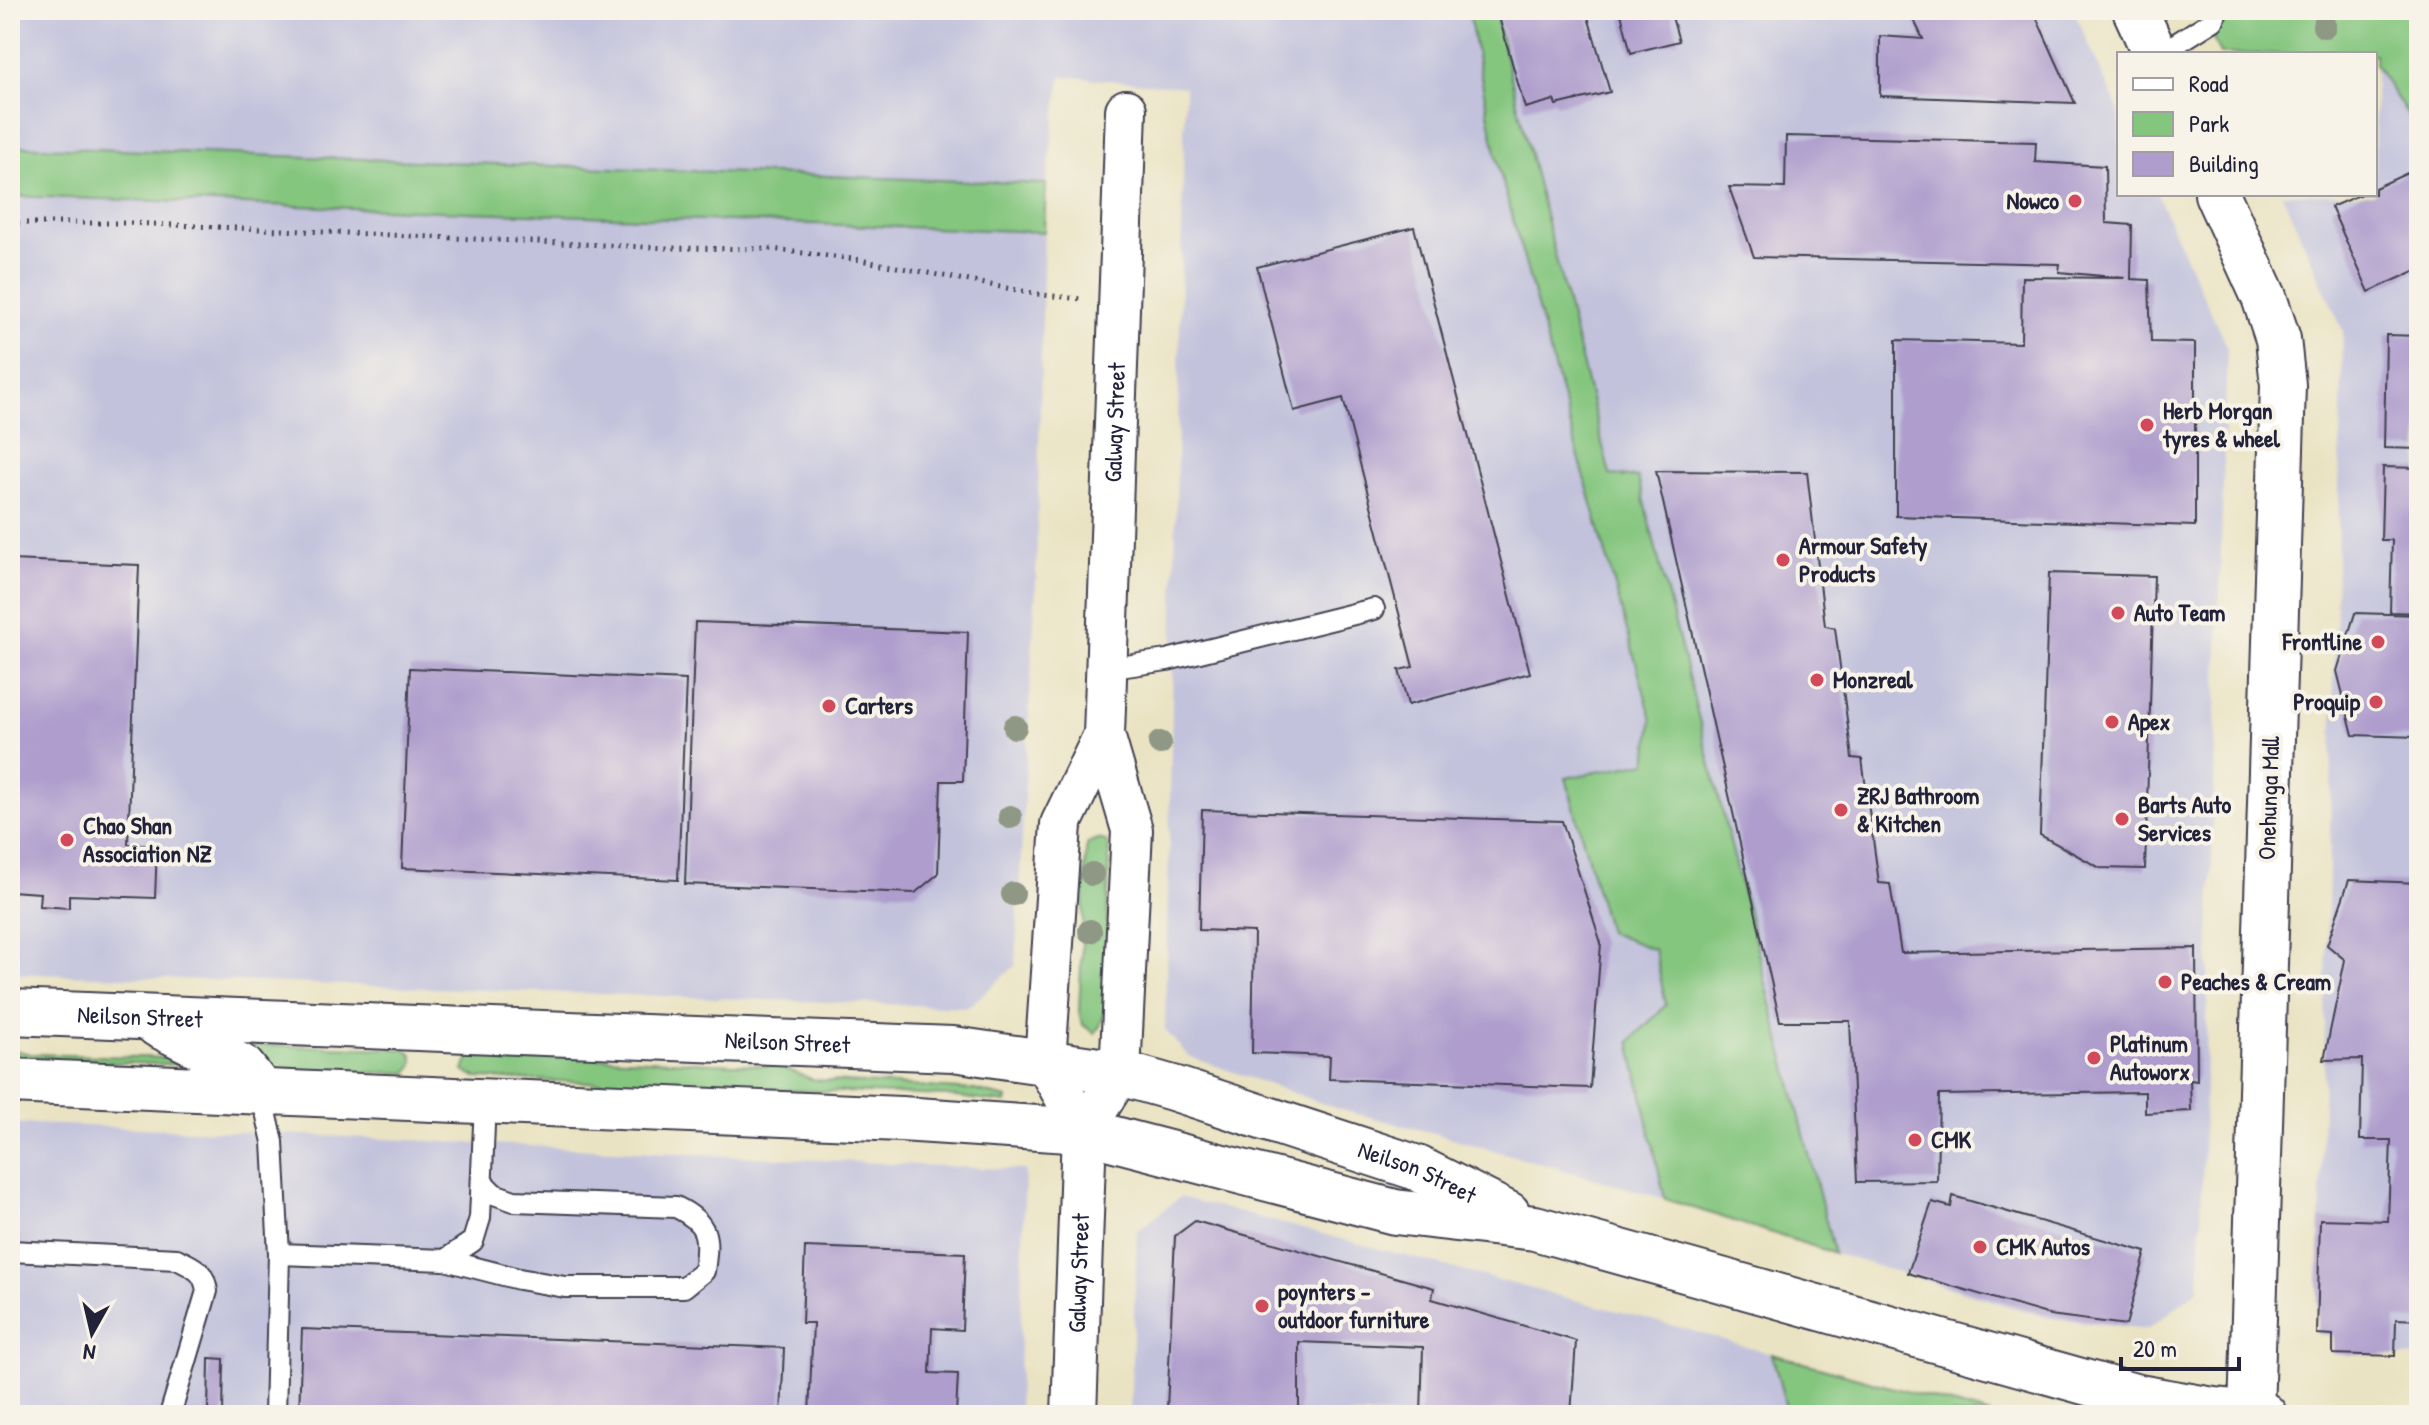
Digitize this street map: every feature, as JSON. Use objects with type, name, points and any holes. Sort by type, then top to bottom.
[{"type":"main road","points":[[2135,10],[2156,52]]},
{"type":"main road","name":"Onehunga Mall","points":[[2218,196],[2264,297],[2278,339],[2283,385],[2251,1415]]},
{"type":"main road","name":"Neilson Street","points":[[10,1012],[953,1049],[1045,1062],[1120,1073],[1173,1088],[1417,1168],[1535,1228]]},
{"type":"main road","points":[[142,1017],[242,1067],[261,1091]]},
{"type":"main road","points":[[449,1029],[466,1101]]},
{"type":"main road","name":"Neilson Street","points":[[10,1081],[885,1118],[1084,1131],[1395,1212],[1535,1228],[2138,1397],[2264,1415]]},
{"type":"main road","name":"Galway Street","points":[[1074,1415],[1084,1131]]},
{"type":"street","name":"Galway Street","points":[[1084,1131],[1120,1073],[1132,830],[1104,735],[1126,110]]},
{"type":"street","name":"Galway Street","points":[[1045,1062],[1061,824],[1104,735]]},
{"type":"street","points":[[1045,1062],[1084,1131]]},
{"type":"lane","points":[[2160,52],[2214,20],[2217,10]]},
{"type":"lane","points":[[1106,669],[1167,660],[1374,609]]},
{"type":"lane","points":[[261,1091],[273,1142],[279,1254],[275,1415]]},
{"type":"lane","points":[[445,1260],[473,1241],[480,1218],[482,1182],[466,1101]]},
{"type":"lane","points":[[279,1254],[445,1260],[565,1287],[684,1287],[704,1271],[707,1249],[705,1232],[694,1216],[676,1207],[514,1201],[494,1194],[482,1182]]},
{"type":"lane","points":[[10,1251],[177,1259],[197,1270],[205,1279],[207,1291],[170,1415]]},
{"type":"path","points":[[10,223],[131,223],[668,248],[772,249],[860,260],[1043,295],[1119,303]]},
{"type":"shaded area","points":[[10,10],[1468,10],[1499,169],[1652,720],[1647,762],[1566,778],[1608,932],[1655,949],[1666,1005],[1630,1041],[1665,1199],[1338,1109],[1188,1056],[1165,1030],[1185,87],[1061,76],[1046,184],[10,146]]},
{"type":"shaded area","points":[[1494,10],[2073,10],[2117,107],[2117,196],[2158,196],[2227,347],[2199,1289],[2148,1329],[2049,1318],[1834,1253],[1638,479],[1610,476]]},
{"type":"shaded area","points":[[2377,67],[2419,133],[2419,1357],[2333,1354],[2333,1335],[2317,1334],[2343,331],[2283,196],[2377,196]]},
{"type":"shaded area","points":[[10,196],[1044,232],[1036,582],[1015,966],[968,1007],[10,973]]},
{"type":"shaded area","points":[[10,1123],[1025,1170],[1018,1415],[10,1415]]},
{"type":"shaded area","points":[[1180,1197],[1772,1354],[1788,1415],[1130,1415],[1137,1231]]},
{"type":"green space","points":[[1468,10],[1494,10],[1610,475],[1638,478],[1834,1253],[1665,1199],[1630,1041],[1666,1005],[1655,950],[1608,932],[1566,778],[1647,762],[1652,720],[1499,169]]},
{"type":"green space","points":[[2200,10],[2419,10],[2419,133],[2377,67],[2377,52],[2219,52]]},
{"type":"green space","points":[[10,146],[1046,184],[1044,232],[10,196]]},
{"type":"green space","points":[[1097,839],[1106,841],[1109,850],[1105,1010],[1095,1033],[1083,1025],[1079,1012],[1086,850],[1088,843]]},
{"type":"green space","points":[[251,1045],[405,1049],[413,1056],[413,1065],[407,1073],[277,1070]]},
{"type":"green space","points":[[10,1049],[30,1054],[172,1058],[192,1065],[10,1059]]},
{"type":"green space","points":[[476,1052],[778,1066],[814,1080],[974,1090],[1007,1098],[1006,1103],[947,1096],[477,1078],[464,1071],[469,1057]]},
{"type":"green space","points":[[1772,1354],[1991,1415],[1788,1415]]},
{"type":"building","points":[[1497,10],[1586,10],[1610,92],[1556,105],[1554,100],[1525,108]]},
{"type":"building","points":[[1620,10],[1670,10],[1679,41],[1631,53]]},
{"type":"building","points":[[1909,10],[2033,10],[2075,103],[1880,96],[1880,36],[1923,39]]},
{"type":"building","points":[[1786,136],[2036,142],[2035,162],[2105,166],[2106,223],[2132,225],[2131,279],[2149,280],[2151,342],[2195,343],[2195,526],[1896,516],[1896,340],[2021,343],[2022,277],[2125,278],[2059,272],[2060,264],[1754,257],[1729,187],[1785,188]]},
{"type":"building","points":[[2416,169],[2419,175],[2419,269],[2369,292],[2331,207],[2356,196],[2377,196],[2377,187]]},
{"type":"building","points":[[1414,227],[1530,673],[1408,705],[1399,670],[1413,667],[1343,398],[1294,411],[1257,267]]},
{"type":"building","points":[[2386,335],[2419,336],[2419,449],[2384,448]]},
{"type":"building","points":[[2383,467],[2419,468],[2419,613],[2390,612],[2392,540],[2381,540]]},
{"type":"building","points":[[1656,471],[1807,472],[1825,626],[1835,628],[1852,758],[1862,759],[1879,883],[1890,884],[1901,953],[2196,948],[2197,1081],[2190,1080],[2191,1111],[2145,1113],[2145,1092],[1939,1095],[1937,1181],[1857,1182],[1850,1021],[1780,1021]]},
{"type":"building","points":[[10,560],[139,565],[128,844],[157,846],[155,898],[69,895],[69,908],[39,906],[40,893],[10,891]]},
{"type":"building","points":[[2049,573],[2154,576],[2145,869],[2100,868],[2040,835]]},
{"type":"building","points":[[2355,613],[2419,615],[2419,737],[2353,735],[2337,671]]},
{"type":"building","name":"Carters","points":[[695,622],[968,632],[963,781],[941,781],[938,874],[915,893],[685,884]]},
{"type":"building","points":[[410,668],[686,680],[678,880],[402,868]]},
{"type":"building","points":[[1202,810],[1562,821],[1601,943],[1590,1088],[1329,1079],[1330,1056],[1252,1053],[1254,932],[1199,930]]},
{"type":"building","points":[[2349,880],[2419,883],[2419,1320],[2396,1319],[2395,1356],[2333,1354],[2333,1335],[2317,1334],[2320,1219],[2388,1221],[2391,1140],[2360,1140],[2362,1059],[2324,1060],[2345,960],[2327,945]]},
{"type":"building","points":[[1953,1196],[2146,1252],[2126,1325],[2050,1315],[1908,1273],[1932,1202],[1951,1207]]},
{"type":"building","points":[[1195,1221],[1434,1288],[1432,1299],[1576,1341],[1571,1415],[1421,1415],[1423,1347],[1299,1342],[1299,1415],[1167,1409],[1175,1236]]},
{"type":"building","points":[[805,1247],[965,1253],[962,1330],[932,1328],[930,1373],[958,1374],[956,1415],[809,1415],[813,1323],[802,1323]]},
{"type":"building","points":[[302,1329],[784,1348],[781,1415],[299,1415]]},
{"type":"building","points":[[209,1358],[224,1359],[223,1415],[208,1415]]},
{"type":"place","name":"Nowco","points":[[2075,201]]},
{"type":"place","name":"Herb Morgan tyres & wheel","points":[[2147,425]]},
{"type":"place","name":"Armour Safety Products","points":[[1783,560]]},
{"type":"place","name":"Auto Team","points":[[2118,613]]},
{"type":"place","name":"Frontline","points":[[2378,642]]},
{"type":"place","name":"Monzreal","points":[[1817,680]]},
{"type":"place","name":"Proquip","points":[[2376,702]]},
{"type":"place","name":"Carters","points":[[829,706]]},
{"type":"place","name":"Apex","points":[[2112,722]]},
{"type":"place","name":"ZRJ Bathroom & Kitchen","points":[[1841,810]]},
{"type":"place","name":"Barts Auto Services","points":[[2122,819]]},
{"type":"place","name":"Chao Shan Association NZ","points":[[67,840]]},
{"type":"place","name":"Peaches & Cream","points":[[2165,982]]},
{"type":"place","name":"Platinum Autoworx","points":[[2094,1058]]},
{"type":"place","name":"CMK","points":[[1915,1140]]},
{"type":"place","name":"CMK Autos","points":[[1980,1247]]},
{"type":"place","name":"poynters - outdoor furniture","points":[[1262,1306]]}]
